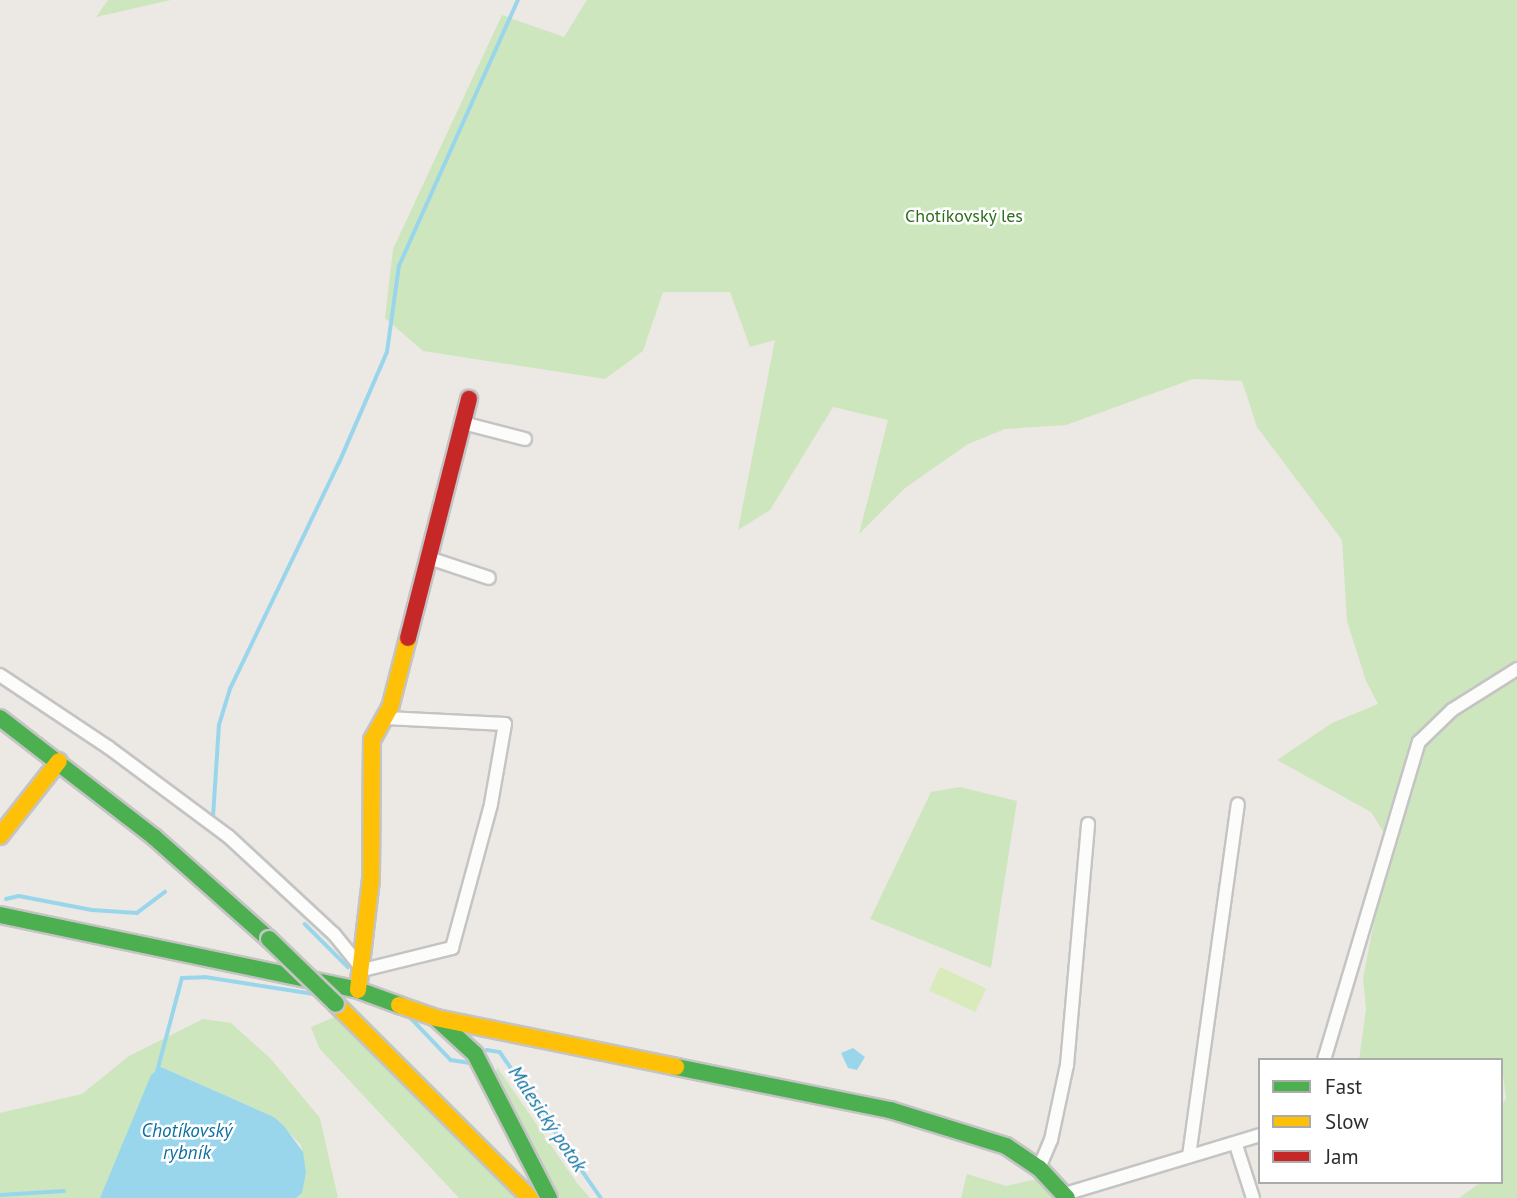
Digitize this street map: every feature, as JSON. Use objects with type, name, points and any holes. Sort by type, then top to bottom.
[{"type":"street","points":[[358,990],[363,970],[370,879],[372,740],[386,718],[469,399]]},
{"type":"street","points":[[463,423],[524,439]]},
{"type":"street","points":[[429,558],[489,578]]},
{"type":"street","points":[[1325,1058],[1419,742],[1452,710],[1517,669]]},
{"type":"street","points":[[0,675],[108,747],[228,836],[334,934],[363,970]]},
{"type":"street","points":[[0,718],[59,761],[269,939],[530,1198]]},
{"type":"street","points":[[363,970],[452,948],[492,798],[505,724],[386,718]]},
{"type":"street","points":[[0,836],[59,761]]},
{"type":"street","points":[[1189,1156],[1238,804]]},
{"type":"street","points":[[1039,1168],[1051,1140],[1068,1065],[1088,824]]},
{"type":"street","points":[[0,915],[358,990],[436,1018],[890,1110],[970,1132],[1006,1146],[1039,1168],[1066,1196],[1189,1156],[1236,1145],[1258,1136]]},
{"type":"street","points":[[436,1018],[475,1054],[549,1198]]},
{"type":"street","points":[[1236,1145],[1252,1198]]},
{"type":"green space","points":[[108,0],[171,0],[96,17]]},
{"type":"green space","name":"Chotíkovský les","points":[[587,0],[1517,0],[1517,1198],[1459,1198],[1478,1184],[1503,1184],[1503,1103],[1506,1098],[1503,1058],[1359,1058],[1366,1009],[1363,978],[1385,865],[1386,836],[1371,812],[1277,760],[1332,723],[1378,704],[1366,681],[1347,621],[1342,540],[1257,427],[1242,381],[1193,379],[1066,425],[1005,429],[968,444],[905,488],[859,534],[888,420],[833,407],[770,510],[738,530],[775,340],[750,347],[730,292],[663,292],[643,351],[605,379],[423,351],[385,318],[393,249],[502,15],[564,37]]},
{"type":"green space","points":[[960,787],[1017,801],[991,968],[870,919],[931,792]]},
{"type":"green space","points":[[940,967],[986,989],[975,1012],[929,991]]},
{"type":"green space","points":[[339,1015],[519,1198],[459,1198],[319,1048],[311,1027]]},
{"type":"green space","points":[[203,1019],[231,1023],[270,1058],[320,1118],[338,1198],[296,1198],[306,1173],[301,1145],[274,1117],[161,1067],[100,1198],[0,1198],[0,1113],[82,1094],[129,1056]]},
{"type":"green space","points":[[497,1067],[590,1198],[560,1198],[495,1077]]},
{"type":"green space","points":[[967,1174],[1006,1186],[1041,1178],[1061,1198],[961,1198]]},
{"type":"water","points":[[853,1048],[865,1057],[857,1070],[848,1068],[841,1053]]},
{"type":"water","name":"Chotíkovský rybník","points":[[161,1067],[274,1117],[303,1152],[306,1173],[302,1193],[296,1198],[100,1198],[151,1075]]},
{"type":"waterway","points":[[213,817],[219,725],[230,689],[339,463],[387,352],[399,266],[518,0]]},
{"type":"waterway","points":[[6,899],[19,896],[92,910],[137,913],[165,892]]},
{"type":"waterway","points":[[305,924],[348,967]]},
{"type":"waterway","name":"Malesický potok","points":[[157,1072],[182,978],[205,977],[314,994]]},
{"type":"waterway","name":"Malesický potok","points":[[376,1005],[388,1009]]},
{"type":"waterway","name":"Malesický potok","points":[[408,1015],[451,1060],[470,1063]]},
{"type":"waterway","name":"Malesický potok","points":[[487,1050],[500,1052],[601,1198]]},
{"type":"waterway","points":[[0,1195],[64,1191]]},
{"type":"traffic: fast","points":[[0,718],[154,837],[269,939]]},
{"type":"traffic: fast","points":[[0,915],[358,990],[399,1005]]},
{"type":"traffic: fast","points":[[269,939],[336,1004]]},
{"type":"traffic: fast","points":[[436,1018],[475,1054],[549,1198]]},
{"type":"traffic: fast","points":[[676,1067],[890,1110],[1006,1146],[1039,1168],[1067,1198]]},
{"type":"traffic: slow","points":[[358,990],[371,879],[372,740],[390,708],[408,638]]},
{"type":"traffic: slow","points":[[0,836],[59,761]]},
{"type":"traffic: slow","points":[[336,1004],[530,1198]]},
{"type":"traffic: slow","points":[[399,1005],[436,1018],[676,1067]]},
{"type":"traffic: jam","points":[[408,638],[469,399]]}]
